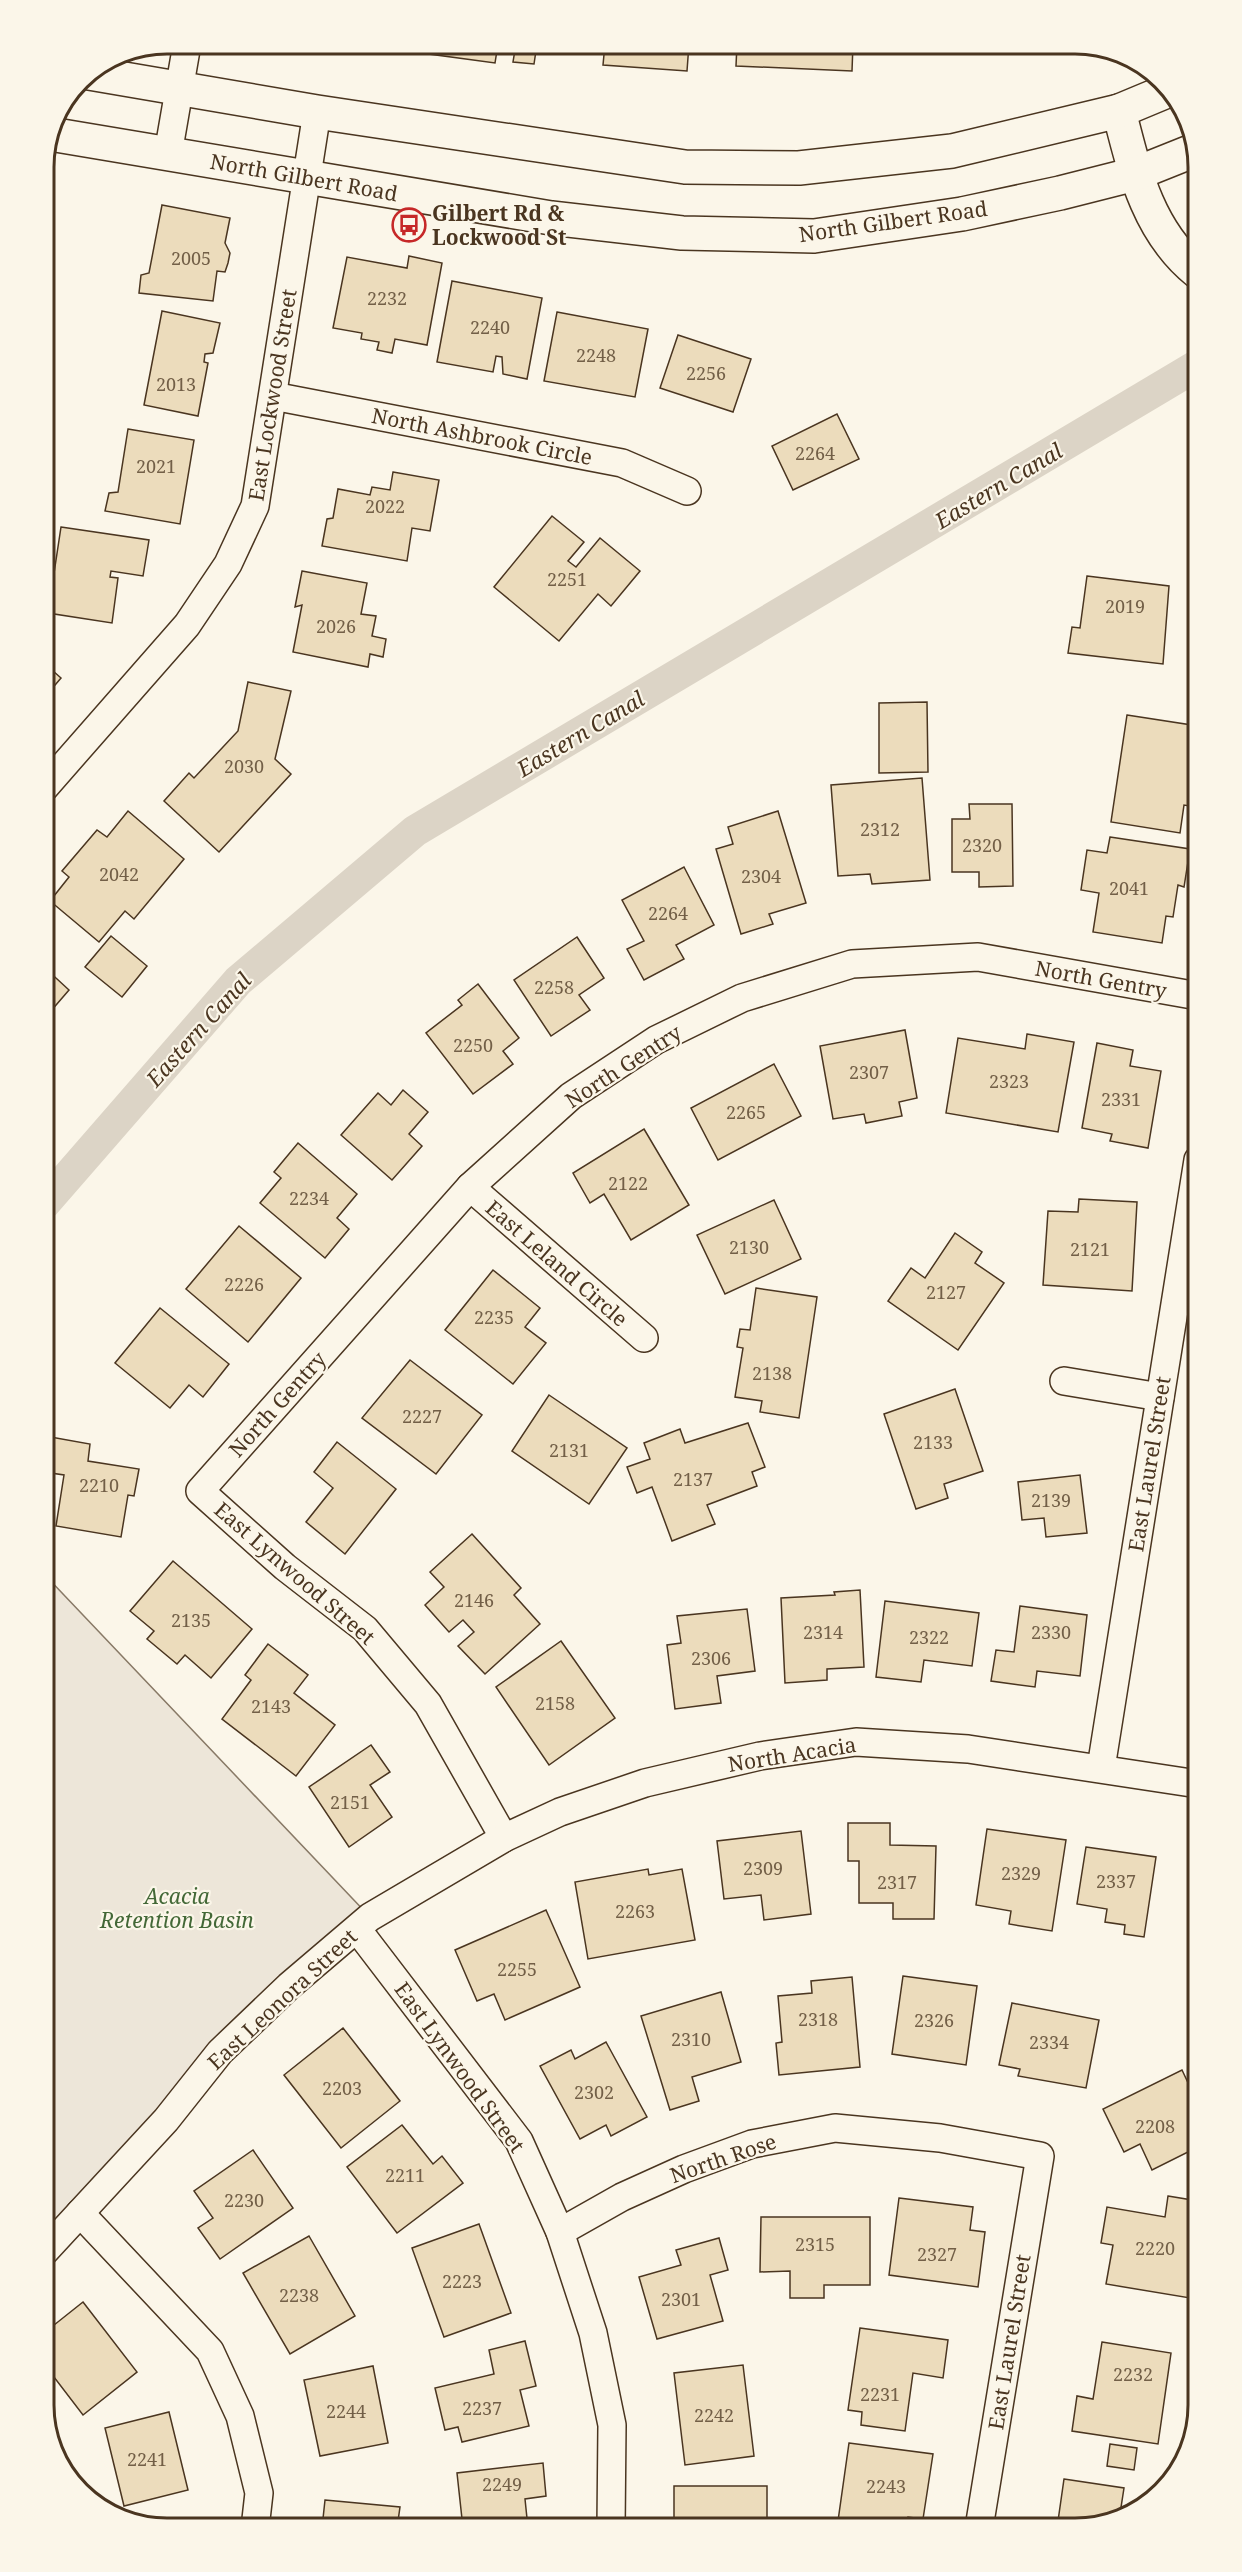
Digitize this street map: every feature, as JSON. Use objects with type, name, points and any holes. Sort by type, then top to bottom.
[{"type":"main road","points":[[101,75],[317,112],[685,167],[799,168],[952,151],[1119,111],[1161,94]]},
{"type":"main road","points":[[1119,111],[1135,174],[1149,212],[1188,264]]},
{"type":"main road","name":"North Gilbert Road","points":[[59,135],[539,216],[682,233],[814,236],[962,214],[1135,174],[1187,153]]},
{"type":"street","points":[[168,154],[185,54]]},
{"type":"street","name":"East Lockwood Street","points":[[54,777],[187,625],[228,564],[255,506],[317,112]]},
{"type":"street","name":"North Ashbrook Circle","points":[[273,396],[622,463],[687,491]]},
{"type":"street","name":"North Gentry","points":[[200,1491],[470,1187],[571,1096],[656,1040],[742,998],[852,964],[978,957],[1188,994]]},
{"type":"street","name":"East Leland Circle","points":[[470,1187],[644,1338]]},
{"type":"street","name":"East Laurel Street","points":[[1101,1768],[1188,1222]]},
{"type":"street","points":[[1064,1381],[1160,1397]]},
{"type":"street","name":"East Lynwood Street","points":[[200,1491],[285,1567],[365,1629],[428,1704],[504,1838]]},
{"type":"street","name":"North Acacia","points":[[504,1838],[560,1812],[645,1783],[760,1756],[856,1742],[968,1749],[1188,1782]]},
{"type":"street","name":"East Leonora Street","points":[[54,2241],[166,2120],[220,2052],[289,1986],[370,1917],[504,1838]]},
{"type":"street","name":"East Lynwood Street","points":[[357,1929],[519,2140],[560,2232],[593,2333],[612,2425],[611,2518]]},
{"type":"street","name":"North Rose","points":[[560,2232],[622,2197],[684,2169],[752,2144],[835,2128],[940,2138],[1040,2156]]},
{"type":"street","name":"East Laurel Street","points":[[981,2518],[1040,2156]]},
{"type":"street","points":[[80,2213],[210,2351],[240,2416],[259,2493],[256,2518]]},
{"type":"green space","name":"Acacia Retention Basin","points":[[54,1585],[370,1917],[54,2242]]},
{"type":"building","points":[[429,54],[496,54],[495,63]]},
{"type":"building","points":[[514,54],[536,54],[534,64],[513,62]]},
{"type":"building","points":[[604,54],[688,54],[687,71],[603,65]]},
{"type":"building","points":[[737,54],[853,54],[852,71],[736,66]]},
{"type":"building","points":[[162,205],[230,218],[225,243],[230,253],[228,263],[225,272],[217,271],[213,301],[139,293],[141,275],[149,273]]},
{"type":"building","points":[[409,256],[442,263],[427,345],[395,339],[392,353],[377,350],[379,342],[361,339],[362,333],[333,328],[347,257],[407,268]]},
{"type":"building","points":[[452,281],[542,298],[527,379],[503,374],[502,357],[496,356],[493,372],[437,362]]},
{"type":"building","points":[[162,311],[220,323],[213,353],[205,354],[204,362],[208,363],[198,416],[144,405]]},
{"type":"building","points":[[557,312],[648,329],[635,397],[544,381]]},
{"type":"building","points":[[678,335],[751,359],[733,412],[660,388]]},
{"type":"building","points":[[837,414],[859,459],[793,490],[772,446]]},
{"type":"building","points":[[128,429],[194,440],[180,524],[105,511],[109,493],[118,492]]},
{"type":"building","points":[[393,472],[439,480],[430,531],[412,528],[407,561],[322,546],[327,519],[333,518],[338,489],[370,495],[372,487],[390,490]]},
{"type":"building","points":[[552,516],[584,542],[568,561],[576,567],[600,538],[640,571],[611,606],[598,594],[559,641],[494,587]]},
{"type":"building","points":[[61,527],[149,540],[143,576],[111,571],[110,577],[118,578],[112,623],[54,614],[54,573]]},
{"type":"building","points":[[302,571],[367,583],[361,614],[376,616],[372,636],[386,639],[383,657],[370,654],[368,667],[293,652],[302,605],[295,607]]},
{"type":"building","points":[[1087,576],[1169,586],[1163,664],[1068,653],[1072,627],[1080,628]]},
{"type":"building","points":[[54,672],[61,678],[54,686]]},
{"type":"building","points":[[248,682],[291,691],[275,759],[291,774],[219,852],[164,801],[189,773],[194,778],[238,731]]},
{"type":"building","points":[[927,702],[928,772],[879,773],[879,703]]},
{"type":"building","points":[[1127,715],[1188,724],[1188,806],[1184,805],[1180,833],[1111,822]]},
{"type":"building","points":[[922,778],[930,880],[872,884],[870,874],[838,876],[831,785]]},
{"type":"building","points":[[969,804],[1012,804],[1013,886],[979,887],[979,872],[952,872],[952,819],[970,819]]},
{"type":"building","points":[[128,811],[184,859],[134,919],[125,911],[99,942],[54,904],[54,896],[69,877],[62,871],[97,830],[107,837]]},
{"type":"building","points":[[778,811],[806,903],[769,914],[773,924],[741,934],[716,849],[733,844],[728,827]]},
{"type":"building","points":[[1110,837],[1188,849],[1184,887],[1178,885],[1173,917],[1166,916],[1162,943],[1093,932],[1099,893],[1081,890],[1087,850],[1107,853]]},
{"type":"building","points":[[684,867],[714,925],[676,945],[684,959],[644,980],[627,949],[644,941],[622,900]]},
{"type":"building","points":[[111,936],[147,966],[122,997],[85,967]]},
{"type":"building","points":[[577,937],[604,978],[579,995],[590,1010],[551,1036],[514,980]]},
{"type":"building","points":[[54,976],[69,990],[54,1007]]},
{"type":"building","points":[[478,984],[519,1038],[503,1051],[513,1064],[473,1094],[426,1033],[462,1005],[458,1000]]},
{"type":"building","points":[[905,1030],[917,1098],[899,1102],[902,1116],[866,1123],[864,1114],[833,1119],[820,1046]]},
{"type":"building","points":[[1027,1034],[1074,1042],[1058,1132],[946,1113],[958,1038],[1025,1049]]},
{"type":"building","points":[[1097,1043],[1133,1050],[1130,1066],[1161,1071],[1148,1148],[1110,1141],[1112,1134],[1082,1128]]},
{"type":"building","points":[[774,1064],[801,1116],[718,1160],[691,1108]]},
{"type":"building","points":[[403,1090],[428,1112],[409,1134],[422,1146],[392,1180],[341,1135],[378,1093],[391,1105]]},
{"type":"building","points":[[644,1129],[689,1205],[631,1240],[604,1194],[590,1203],[573,1173]]},
{"type":"building","points":[[298,1143],[357,1194],[337,1218],[349,1229],[325,1258],[260,1203],[281,1178],[274,1172]]},
{"type":"building","points":[[1079,1199],[1137,1202],[1132,1291],[1043,1285],[1048,1211],[1078,1212]]},
{"type":"building","points":[[774,1200],[801,1259],[725,1294],[697,1235]]},
{"type":"building","points":[[239,1226],[301,1278],[248,1342],[186,1289]]},
{"type":"building","points":[[955,1233],[982,1252],[975,1263],[1004,1283],[958,1350],[888,1301],[911,1268],[925,1278]]},
{"type":"building","points":[[493,1270],[540,1308],[525,1327],[546,1343],[513,1384],[445,1330]]},
{"type":"building","points":[[756,1288],[817,1297],[799,1418],[760,1412],[762,1401],[735,1397],[743,1348],[737,1347],[740,1329],[750,1330]]},
{"type":"building","points":[[160,1308],[229,1364],[203,1397],[189,1385],[170,1408],[115,1363]]},
{"type":"building","points":[[410,1360],[482,1415],[436,1474],[362,1418]]},
{"type":"building","points":[[955,1389],[983,1471],[944,1484],[948,1498],[916,1509],[884,1414]]},
{"type":"building","points":[[549,1395],[627,1448],[589,1504],[512,1451]]},
{"type":"building","points":[[748,1423],[765,1467],[752,1472],[757,1486],[707,1505],[715,1524],[672,1541],[652,1487],[637,1493],[627,1467],[650,1459],[644,1443],[680,1429],[685,1443]]},
{"type":"building","points":[[54,1438],[90,1444],[88,1461],[139,1469],[134,1496],[128,1495],[121,1537],[56,1526],[64,1475],[54,1474]]},
{"type":"building","points":[[337,1442],[396,1489],[345,1554],[306,1522],[333,1488],[314,1472]]},
{"type":"building","points":[[1080,1475],[1087,1533],[1046,1537],[1044,1518],[1022,1520],[1018,1482]]},
{"type":"building","points":[[472,1534],[521,1588],[514,1595],[540,1624],[485,1674],[458,1646],[474,1632],[463,1620],[449,1632],[425,1605],[444,1587],[430,1572]]},
{"type":"building","points":[[173,1561],[252,1629],[211,1678],[185,1655],[177,1664],[147,1639],[154,1631],[130,1611]]},
{"type":"building","points":[[860,1590],[864,1667],[827,1669],[827,1680],[785,1683],[781,1598],[835,1595],[834,1592]]},
{"type":"building","points":[[885,1601],[979,1613],[972,1666],[924,1660],[921,1682],[876,1677]]},
{"type":"building","points":[[1020,1606],[1087,1615],[1080,1676],[1037,1671],[1035,1687],[991,1681],[996,1650],[1014,1652]]},
{"type":"building","points":[[747,1609],[755,1671],[717,1676],[721,1703],[675,1709],[667,1645],[681,1643],[677,1616]]},
{"type":"building","points":[[561,1641],[615,1718],[549,1765],[496,1687]]},
{"type":"building","points":[[268,1644],[308,1675],[294,1693],[335,1725],[296,1776],[222,1719],[251,1680],[245,1675]]},
{"type":"building","points":[[371,1745],[390,1772],[370,1785],[392,1817],[349,1847],[309,1787]]},
{"type":"building","points":[[848,1823],[890,1823],[890,1845],[936,1846],[934,1919],[893,1919],[893,1903],[859,1903],[859,1861],[848,1861]]},
{"type":"building","points":[[987,1829],[1066,1840],[1052,1931],[1009,1924],[1011,1911],[976,1905]]},
{"type":"building","points":[[801,1831],[811,1914],[764,1920],[761,1895],[724,1899],[717,1841]]},
{"type":"building","points":[[1086,1847],[1156,1857],[1144,1937],[1124,1934],[1125,1925],[1105,1922],[1107,1909],[1077,1904]]},
{"type":"building","points":[[648,1869],[649,1875],[682,1869],[695,1940],[588,1959],[575,1882]]},
{"type":"building","points":[[546,1910],[580,1987],[505,2020],[494,1994],[477,2001],[455,1950]]},
{"type":"building","points":[[903,1976],[977,1986],[966,2065],[892,2054]]},
{"type":"building","points":[[852,1977],[860,2067],[779,2075],[776,2043],[782,2042],[778,1996],[812,1993],[811,1981]]},
{"type":"building","points":[[721,1992],[741,2062],[692,2077],[699,2101],[670,2110],[641,2016]]},
{"type":"building","points":[[1012,2003],[1099,2020],[1086,2088],[1018,2076],[1020,2069],[999,2065]]},
{"type":"building","points":[[343,2028],[400,2101],[341,2148],[284,2075]]},
{"type":"building","points":[[606,2042],[647,2117],[611,2136],[606,2125],[580,2139],[540,2066],[571,2050],[575,2059]]},
{"type":"building","points":[[1182,2070],[1188,2083],[1188,2152],[1152,2170],[1140,2144],[1124,2152],[1103,2109]]},
{"type":"building","points":[[402,2125],[433,2164],[442,2156],[463,2183],[397,2233],[347,2167]]},
{"type":"building","points":[[253,2150],[293,2208],[220,2259],[198,2228],[213,2218],[194,2191]]},
{"type":"building","points":[[1168,2196],[1188,2199],[1188,2298],[1106,2284],[1113,2245],[1101,2243],[1107,2207],[1165,2217]]},
{"type":"building","points":[[899,2198],[973,2207],[970,2230],[985,2232],[978,2287],[889,2275]]},
{"type":"building","points":[[761,2217],[870,2217],[870,2285],[824,2285],[824,2298],[790,2298],[790,2271],[760,2272]]},
{"type":"building","points":[[479,2224],[511,2313],[444,2337],[412,2248]]},
{"type":"building","points":[[309,2236],[355,2316],[290,2354],[243,2273]]},
{"type":"building","points":[[719,2238],[728,2270],[710,2275],[723,2321],[657,2339],[639,2277],[681,2265],[676,2250]]},
{"type":"building","points":[[83,2302],[137,2372],[83,2415],[54,2377],[54,2325]]},
{"type":"building","points":[[860,2328],[948,2340],[943,2378],[913,2373],[905,2431],[861,2425],[862,2412],[848,2410]]},
{"type":"building","points":[[525,2341],[536,2386],[520,2390],[529,2426],[462,2442],[458,2427],[445,2430],[435,2388],[494,2374],[489,2350]]},
{"type":"building","points":[[1102,2342],[1171,2353],[1158,2444],[1072,2431],[1077,2396],[1093,2399]]},
{"type":"building","points":[[743,2365],[754,2456],[685,2465],[674,2373]]},
{"type":"building","points":[[373,2366],[388,2443],[320,2456],[304,2380]]},
{"type":"building","points":[[169,2412],[188,2490],[124,2506],[105,2428]]},
{"type":"building","points":[[849,2443],[933,2454],[923,2518],[838,2518]]},
{"type":"building","points":[[1110,2444],[1137,2448],[1134,2470],[1107,2466]]},
{"type":"building","points":[[543,2463],[546,2496],[525,2499],[527,2518],[462,2518],[457,2473]]},
{"type":"building","points":[[1064,2479],[1124,2488],[1121,2508],[1118,2509],[1097,2516],[1058,2518]]},
{"type":"building","points":[[674,2486],[767,2486],[767,2518],[674,2518]]},
{"type":"building","points":[[325,2500],[400,2507],[398,2518],[323,2518]]},
{"type":"waterway","name":"Eastern Canal","points":[[54,1193],[238,981],[415,831],[1188,371]]},
{"type":"place","name":"Gilbert Rd & Lockwood St","points":[[409,225]]}]
